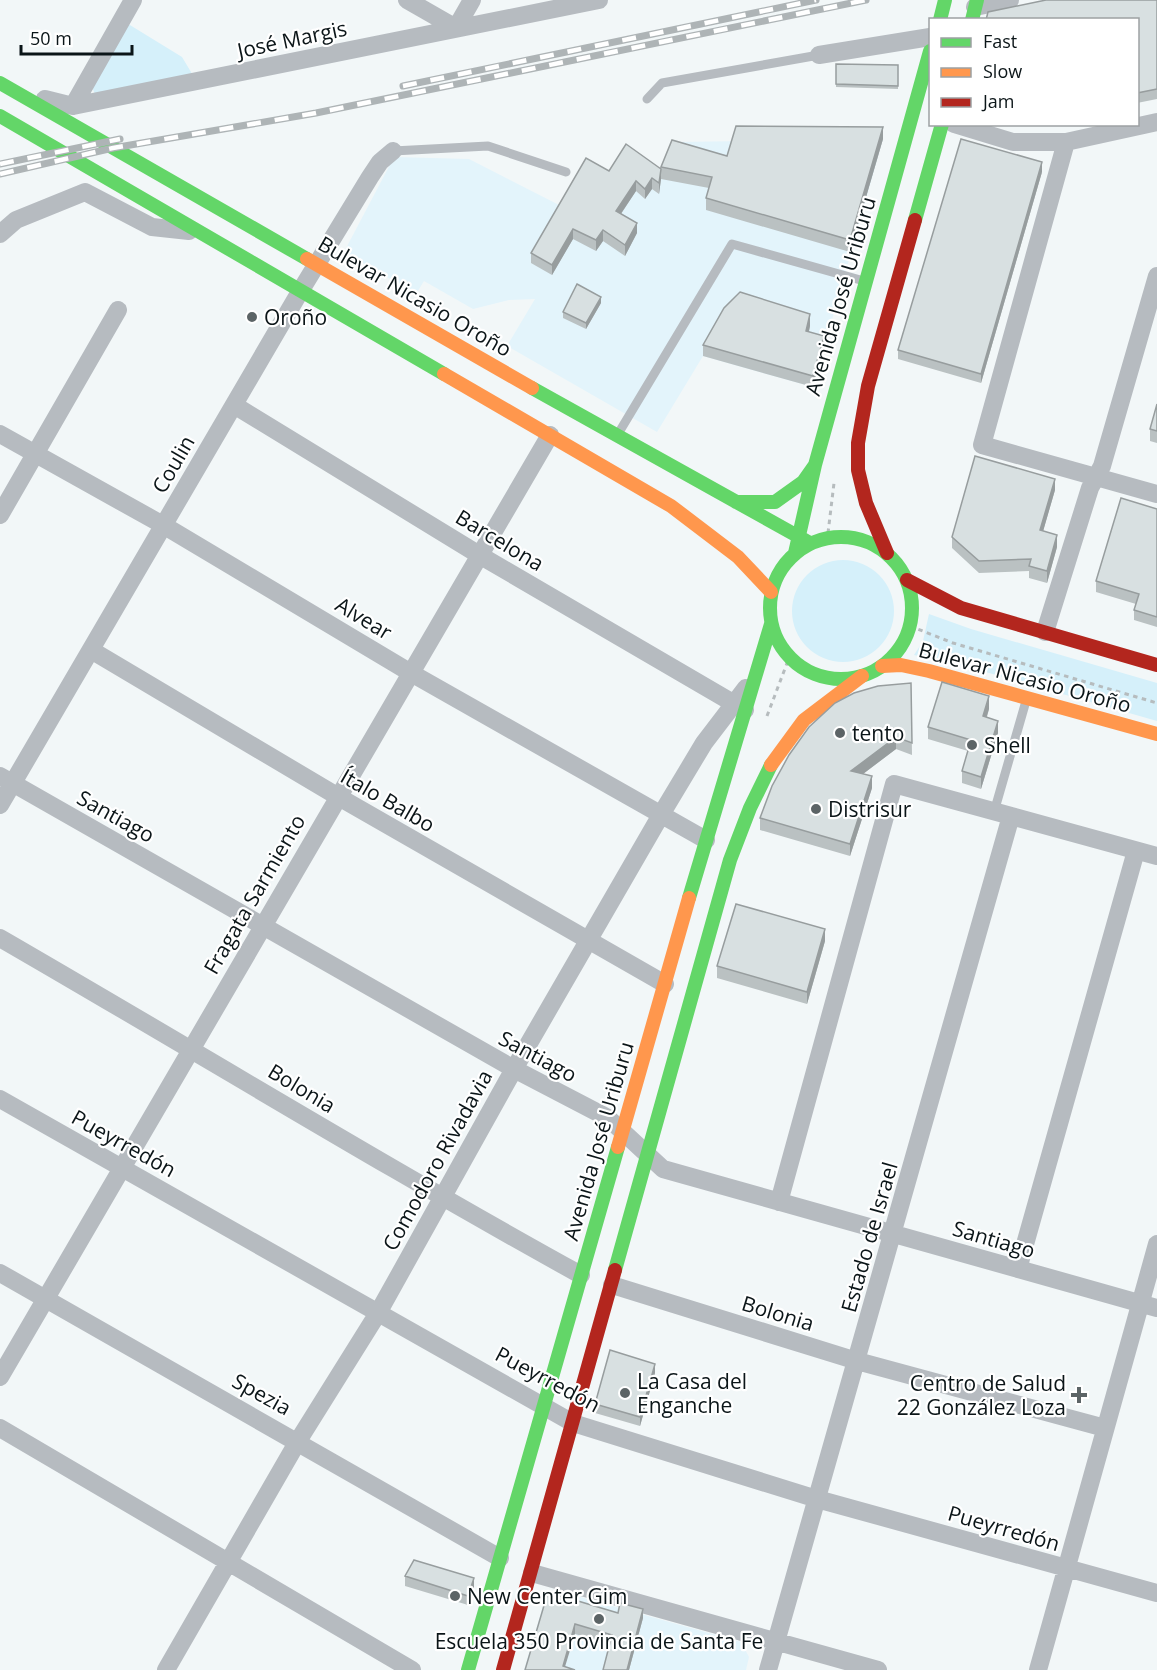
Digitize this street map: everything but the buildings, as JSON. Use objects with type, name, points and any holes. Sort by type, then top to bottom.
[{"type":"main road","points":[[940,18],[945,0]]},
{"type":"main road","name":"Avenida José Uriburu","points":[[771,592],[783,567],[804,540],[815,465],[866,282],[922,115],[929,59]]},
{"type":"main road","name":"Bulevar Nicasio Oroño","points":[[0,82],[616,436],[804,540]]},
{"type":"main road","points":[[0,116],[671,506],[738,557],[771,592],[771,624],[754,677]]},
{"type":"main road","points":[[503,1670],[730,860],[756,792],[772,761],[796,728],[819,707],[862,676],[882,666],[900,649],[910,626],[912,603],[907,580],[887,553],[866,503],[858,470],[859,435],[868,386],[941,126]]},
{"type":"main road","points":[[733,502],[775,502],[803,482],[815,465]]},
{"type":"main road","points":[[804,540],[859,539],[887,553]]},
{"type":"main road","points":[[907,580],[961,608],[1157,665]]},
{"type":"main road","points":[[771,624],[789,657],[811,673],[836,679],[862,676]]},
{"type":"main road","name":"Bulevar Nicasio Oroño","points":[[882,666],[901,665],[928,670],[1028,696],[1157,734]]},
{"type":"main road","name":"Avenida José Uriburu","points":[[468,1670],[706,840],[740,707]]},
{"type":"street","points":[[73,106],[133,0]]},
{"type":"street","points":[[407,0],[456,28],[472,0]]},
{"type":"street","name":"José Margis","points":[[0,74],[52,103],[73,106],[599,0]]},
{"type":"street","points":[[975,9],[1010,0]]},
{"type":"street","points":[[819,55],[929,37]]},
{"type":"street","points":[[1139,126],[1157,122]]},
{"type":"street","points":[[961,126],[1013,141],[1066,142],[1139,126]]},
{"type":"street","points":[[1066,142],[982,445],[1157,494]]},
{"type":"street","name":"Coulin","points":[[0,805],[6,779],[91,650],[317,264],[380,162],[393,151]]},
{"type":"street","points":[[0,234],[16,220],[85,192],[152,227],[202,233]]},
{"type":"street","points":[[1045,632],[1090,489],[1102,466],[1157,276]]},
{"type":"street","points":[[0,515],[118,310]]},
{"type":"street","name":"Barcelona","points":[[234,405],[481,556],[740,707]]},
{"type":"street","name":"Alvear","points":[[0,434],[163,525],[411,673],[662,813],[706,840]]},
{"type":"street","name":"Fragata Sarmiento","points":[[0,1377],[262,924],[481,556],[550,435]]},
{"type":"street","name":"Ítalo Balbo","points":[[91,650],[337,796],[665,984]]},
{"type":"street","name":"Comodoro Rivadavia","points":[[166,1670],[298,1441],[378,1313],[514,1069],[704,742],[740,707],[754,677]]},
{"type":"street","name":"Santiago","points":[[6,779],[514,1069],[608,1118],[663,1169],[1149,1305]]},
{"type":"street","points":[[779,1202],[894,784],[1157,856]]},
{"type":"street","name":"Estado de Israel","points":[[768,1670],[893,1234],[1003,814]]},
{"type":"street","points":[[1018,1269],[1137,850]]},
{"type":"street","name":"Bolonia","points":[[0,938],[191,1048],[443,1199],[581,1275]]},
{"type":"street","name":"Pueyrredón","points":[[0,1099],[378,1313],[544,1404],[573,1423],[817,1499],[1157,1593]]},
{"type":"street","points":[[1038,1670],[1105,1428],[1149,1305],[1157,1244]]},
{"type":"street","name":"Spezia","points":[[0,1273],[500,1558]]},
{"type":"street","name":"Bolonia","points":[[612,1285],[857,1361],[1105,1428]]},
{"type":"street","points":[[0,1428],[412,1670]]},
{"type":"street","points":[[531,1573],[878,1670]]},
{"type":"lane","points":[[647,99],[662,83],[819,55]]},
{"type":"lane","points":[[393,151],[488,146],[566,172]]},
{"type":"lane","points":[[616,436],[732,244],[866,282]]},
{"type":"lane","name":"Estado de Israel","points":[[1003,814],[1028,696]]},
{"type":"path","points":[[910,626],[953,644],[1157,703]]},
{"type":"shaded area","points":[[125,22],[182,57],[194,77],[96,97],[91,84]]},
{"type":"shaded area","points":[[883,139],[813,387],[703,356],[657,432],[507,346],[535,299],[509,300],[473,309],[424,281],[416,294],[344,252],[394,157],[469,159],[563,207],[607,181],[626,155],[661,179],[676,142]]},
{"type":"shaded area","points":[[843,560],[862,564],[879,575],[890,592],[894,611],[890,630],[879,647],[862,658],[843,662],[824,658],[807,647],[796,630],[792,611],[796,592],[807,575],[824,564]]},
{"type":"shaded area","points":[[929,614],[971,629],[1157,683],[1157,721],[975,669],[914,655],[923,641]]},
{"type":"shaded area","name":"Escuela 350 Provincia de Santa Fe","points":[[555,1590],[741,1642],[749,1657],[746,1670],[524,1670],[546,1596]]},
{"type":"railway","points":[[403,86],[816,0]]},
{"type":"railway","points":[[0,174],[113,148],[316,113],[866,0]]},
{"type":"railway","points":[[0,164],[120,139]]},
{"type":"traffic: fast","points":[[940,18],[945,0]]},
{"type":"traffic: fast","points":[[972,18],[977,0]]},
{"type":"traffic: fast","points":[[795,553],[815,465],[929,55]]},
{"type":"traffic: fast","points":[[0,83],[307,259]]},
{"type":"traffic: fast","points":[[0,116],[444,374]]},
{"type":"traffic: fast","points":[[915,220],[941,126]]},
{"type":"traffic: fast","points":[[532,388],[810,543]]},
{"type":"traffic: fast","points":[[736,502],[775,502],[803,482],[815,465]]},
{"type":"traffic: fast","points":[[841,537],[868,543],[891,558],[906,581],[912,608],[906,635],[891,658],[868,673],[841,679],[814,673],[791,658],[776,635],[770,608],[776,581],[791,558],[814,543],[841,537]]},
{"type":"traffic: fast","points":[[689,898],[771,624]]},
{"type":"traffic: fast","points":[[615,1270],[730,860],[750,808],[771,765]]},
{"type":"traffic: fast","points":[[468,1670],[618,1147]]},
{"type":"traffic: slow","points":[[307,259],[532,388]]},
{"type":"traffic: slow","points":[[444,374],[671,506],[738,557],[771,592]]},
{"type":"traffic: slow","points":[[882,666],[901,665],[929,671],[1157,734]]},
{"type":"traffic: slow","points":[[771,765],[804,720],[862,676]]},
{"type":"traffic: slow","points":[[618,1147],[689,898]]},
{"type":"traffic: jam","points":[[887,553],[866,503],[858,470],[858,443],[868,386],[915,220]]},
{"type":"traffic: jam","points":[[907,580],[961,608],[1157,665]]},
{"type":"traffic: jam","points":[[503,1670],[615,1270]]},
{"type":"place","name":"Oroño","points":[[252,317]]},
{"type":"place","name":"tento","points":[[840,733]]},
{"type":"place","name":"Shell","points":[[972,745]]},
{"type":"place","name":"Distrisur","points":[[816,809]]},
{"type":"place","name":"La Casa del Enganche","points":[[625,1393]]},
{"type":"place","name":"Centro de Salud 22 González Loza","points":[[1079,1395]]},
{"type":"place","name":"New Center Gim","points":[[455,1596]]},
{"type":"place","name":"Escuela 350 Provincia de Santa Fe","points":[[599,1619]]}]
